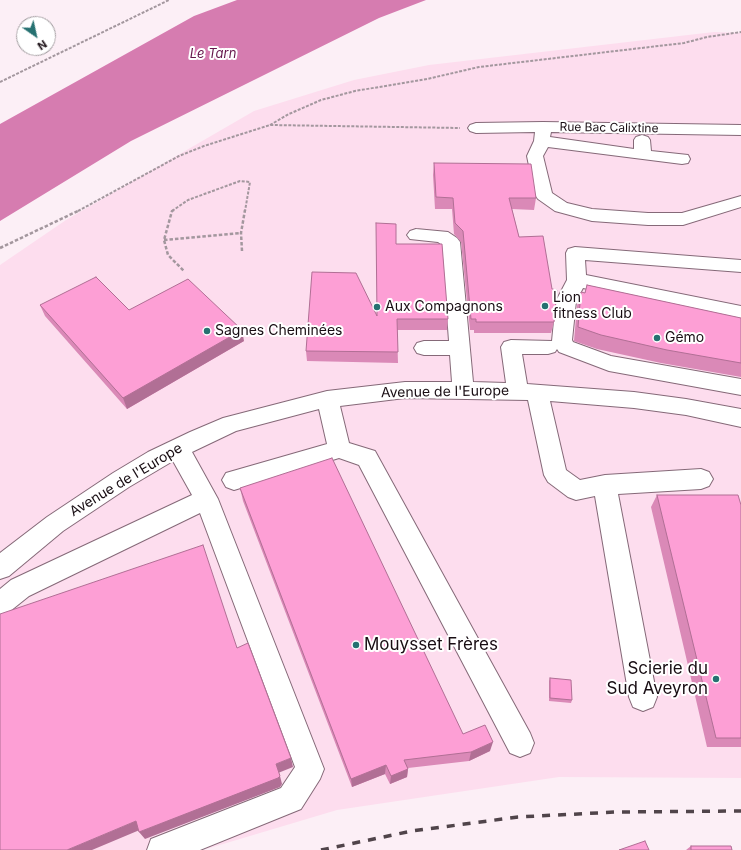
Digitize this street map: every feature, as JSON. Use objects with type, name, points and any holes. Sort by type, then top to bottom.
[{"type":"street","name":"Rue Bac Calixtine","points":[[476,128],[542,134],[640,128],[741,130]]},
{"type":"street","points":[[640,128],[643,155]]},
{"type":"street","points":[[682,159],[643,155],[542,134],[535,156],[544,195],[561,207],[592,215],[648,219],[683,219],[741,201]]},
{"type":"street","points":[[416,234],[442,236],[451,242],[463,390]]},
{"type":"street","points":[[741,266],[575,253],[577,280],[566,301],[562,340],[566,347],[609,363],[741,388]]},
{"type":"street","points":[[577,280],[741,313]]},
{"type":"street","points":[[548,347],[511,347],[556,475],[576,490],[604,485],[701,479]]},
{"type":"street","points":[[424,348],[460,348]]},
{"type":"street","name":"Avenue de l'Europe","points":[[6,562],[90,499],[132,473],[178,448],[231,424],[327,399],[404,390],[528,392],[634,400],[686,407],[741,418]]},
{"type":"street","points":[[327,399],[339,449]]},
{"type":"street","points":[[162,850],[291,799],[310,769],[206,499],[178,448]]},
{"type":"street","points":[[234,480],[339,449],[367,458],[520,743]]},
{"type":"street","points":[[604,485],[643,696]]},
{"type":"street","points":[[0,604],[20,588],[206,499]]},
{"type":"street","points":[[6,562],[20,588]]},
{"type":"path","points":[[0,82],[169,0]]},
{"type":"path","points":[[0,248],[90,206],[179,156],[204,146],[270,125],[289,114],[321,100],[355,91],[427,79],[479,67],[684,44],[707,37],[741,32]]},
{"type":"path","points":[[270,125],[476,128]]},
{"type":"path","points":[[184,271],[168,255],[164,240],[172,211],[188,200],[240,181],[250,182],[241,233],[242,251]]},
{"type":"path","points":[[164,240],[241,233]]},
{"type":"shaded area","points":[[714,32],[741,33],[741,778],[559,777],[337,810],[203,850],[0,850],[0,265],[66,220],[254,111],[354,80],[429,65]]},
{"type":"water","name":"Le Tarn","points":[[237,0],[426,0],[379,18],[131,141],[0,221],[0,124],[194,16]]},
{"type":"building","points":[[434,163],[531,164],[536,198],[509,198],[519,237],[543,236],[552,289],[557,290],[554,322],[476,322],[476,319],[471,319],[463,231],[455,223],[453,198],[436,197]]},
{"type":"building","points":[[376,223],[396,224],[396,244],[442,244],[448,319],[397,319],[398,352],[306,351],[312,272],[356,273],[377,316]]},
{"type":"building","points":[[96,277],[129,310],[188,279],[242,330],[123,398],[40,305]]},
{"type":"building","name":"Gémo","points":[[587,285],[741,318],[741,363],[667,350],[601,335],[578,327],[581,292],[585,293]]},
{"type":"building","name":"Mouysset Frères","points":[[332,458],[463,734],[485,725],[493,742],[471,752],[404,760],[408,769],[391,776],[386,765],[351,779],[240,488]]},
{"type":"building","name":"Scierie du Sud Aveyron","points":[[657,495],[738,495],[741,505],[741,738],[716,738]]},
{"type":"building","points":[[203,545],[237,648],[248,643],[291,758],[276,764],[280,776],[139,832],[136,821],[67,850],[0,850],[0,614]]},
{"type":"building","points":[[550,678],[571,680],[572,700],[550,698]]},
{"type":"building","points":[[645,841],[649,850],[619,850]]},
{"type":"building","points":[[691,846],[731,846],[732,850],[691,850]]},
{"type":"railway","points":[[321,850],[412,831],[518,817],[616,812],[741,811]]},
{"type":"place","name":"Lion fitness Club","points":[[545,306]]},
{"type":"place","name":"Aux Compagnons","points":[[377,307]]},
{"type":"place","name":"Sagnes Cheminées","points":[[207,331]]},
{"type":"place","name":"Gémo","points":[[657,338]]},
{"type":"place","name":"Mouysset Frères","points":[[356,645]]},
{"type":"place","name":"Scierie du Sud Aveyron","points":[[716,679]]}]
